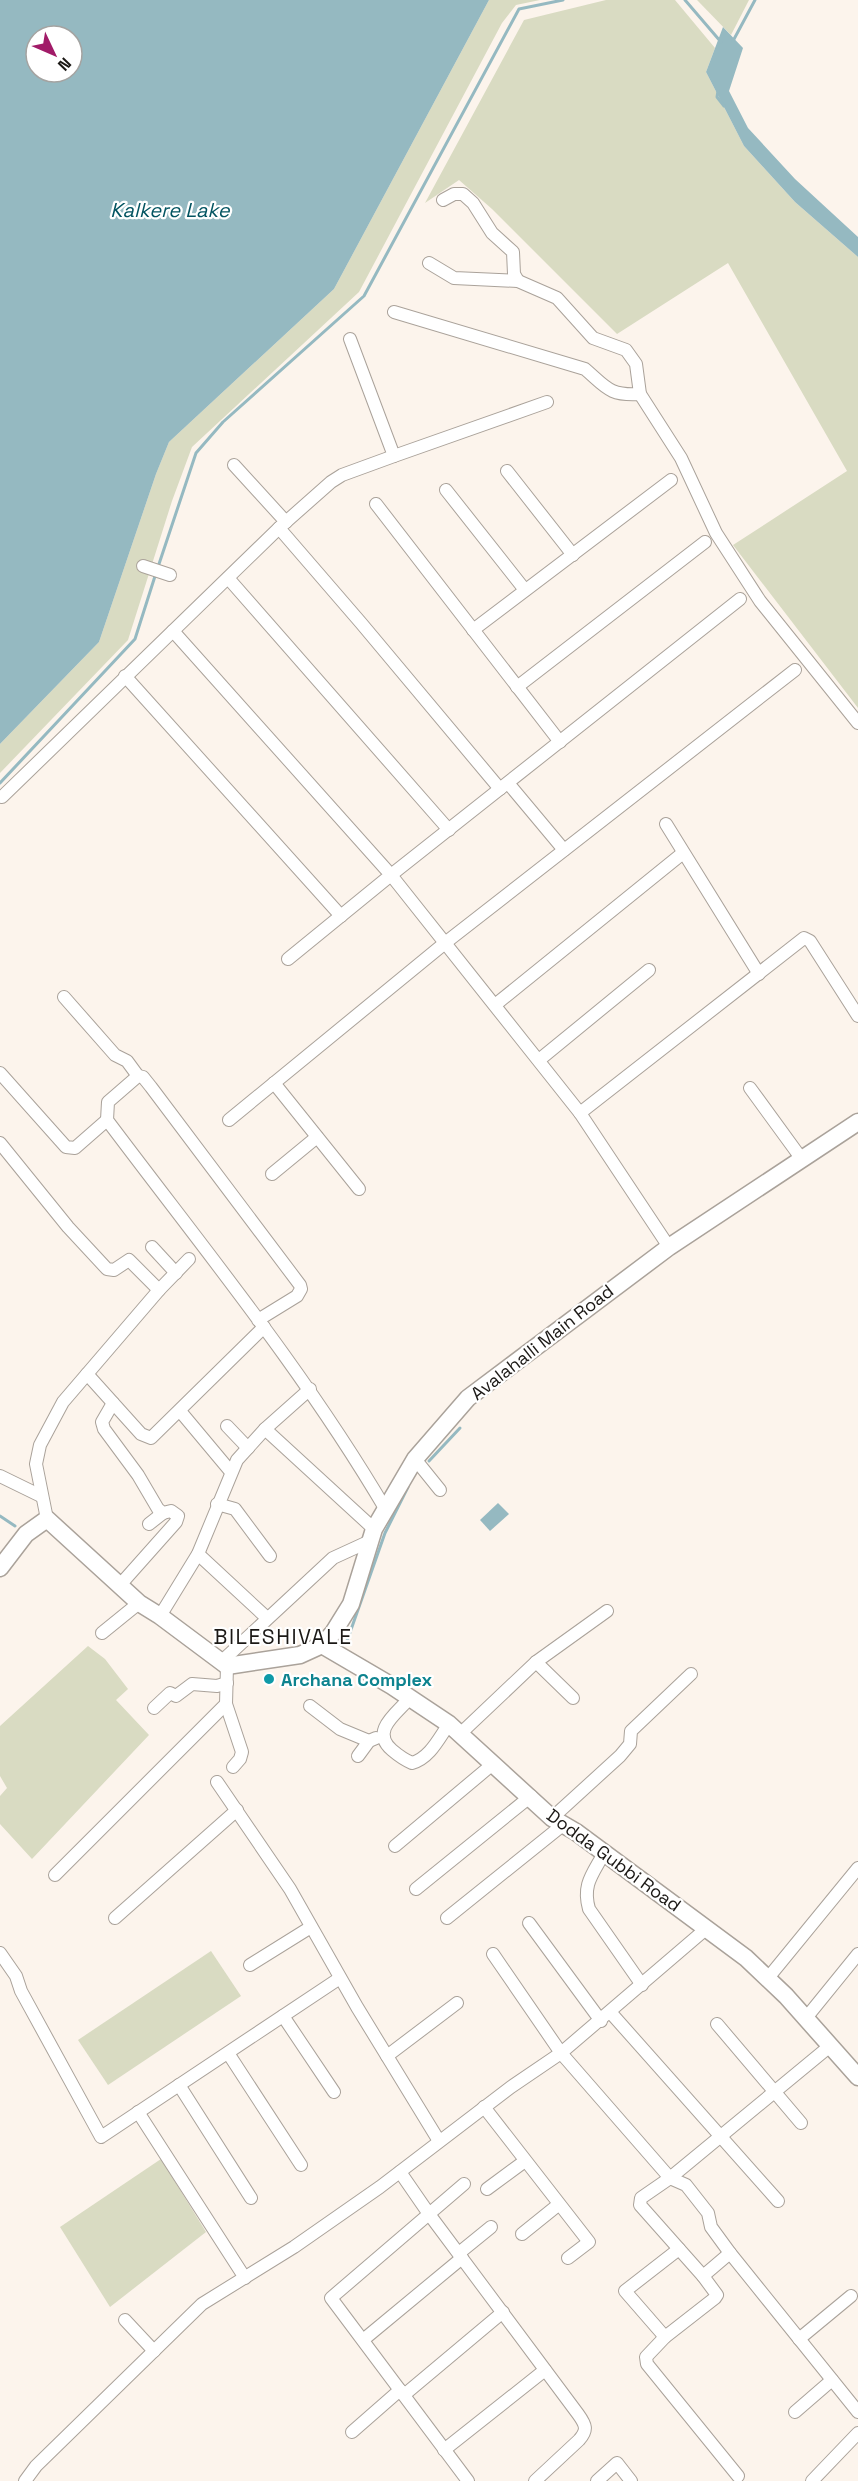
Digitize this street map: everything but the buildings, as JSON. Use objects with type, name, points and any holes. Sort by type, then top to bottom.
[{"type":"main road","name":"Avalahalli Main Road","points":[[322,1645],[333,1633],[351,1604],[372,1535],[416,1459],[468,1398],[669,1247],[858,1122]]},
{"type":"main road","points":[[0,1568],[26,1534],[47,1520],[139,1603],[224,1664],[300,1655],[322,1645]]},
{"type":"main road","name":"Dodda Gubbi Road","points":[[322,1645],[410,1698],[455,1729],[558,1821],[734,1948],[768,1978],[858,2077]]},
{"type":"street","points":[[443,200],[454,194],[463,194],[473,203],[492,233],[507,244],[513,252],[514,274],[518,281]]},
{"type":"street","points":[[429,263],[454,278],[518,281],[557,298],[593,338],[626,350],[636,364],[640,394],[681,458],[716,533],[760,601],[858,723]]},
{"type":"street","points":[[394,312],[585,369],[604,388],[615,394],[640,394]]},
{"type":"street","points":[[350,339],[394,456]]},
{"type":"street","points":[[2,797],[282,525],[337,478],[547,402]]},
{"type":"street","points":[[234,465],[362,623],[504,786],[564,850]]},
{"type":"street","points":[[507,471],[573,555]]},
{"type":"street","points":[[473,630],[671,480]]},
{"type":"street","points":[[446,490],[525,590]]},
{"type":"street","points":[[376,504],[560,742]]},
{"type":"street","points":[[517,687],[705,542]]},
{"type":"street","points":[[228,578],[449,830]]},
{"type":"street","points":[[288,959],[740,599]]},
{"type":"street","points":[[173,631],[391,875],[580,1113],[669,1247]]},
{"type":"street","points":[[229,1120],[445,943],[795,670]]},
{"type":"street","points":[[125,676],[341,916]]},
{"type":"street","points":[[666,824],[759,974]]},
{"type":"street","points":[[495,1005],[683,853]]},
{"type":"street","points":[[580,1113],[804,938],[807,938],[858,1016]]},
{"type":"street","points":[[539,1060],[649,970]]},
{"type":"street","points":[[64,997],[115,1055],[127,1061],[138,1076],[143,1077],[300,1285],[297,1296],[261,1324],[155,1436],[148,1438],[87,1374]]},
{"type":"street","points":[[0,1073],[66,1147],[75,1148],[107,1120]]},
{"type":"street","points":[[138,1076],[108,1102],[107,1120],[310,1389],[355,1457],[386,1510]]},
{"type":"street","points":[[274,1083],[359,1190]]},
{"type":"street","points":[[750,1088],[801,1158]]},
{"type":"street","points":[[272,1174],[317,1137]]},
{"type":"street","points":[[0,1143],[68,1227],[106,1269],[114,1270],[129,1260],[159,1290]]},
{"type":"street","points":[[152,1247],[176,1272]]},
{"type":"street","points":[[47,1520],[36,1464],[40,1445],[63,1402],[159,1290],[189,1259]]},
{"type":"street","points":[[160,1616],[198,1554],[237,1460],[265,1429],[310,1389]]},
{"type":"street","points":[[113,1403],[102,1422],[104,1430],[163,1513]]},
{"type":"street","points":[[180,1411],[231,1472]]},
{"type":"street","points":[[226,1426],[248,1448]]},
{"type":"street","points":[[233,1767],[240,1759],[242,1752],[226,1704],[227,1683],[224,1664],[267,1618],[333,1558],[372,1535],[265,1429]]},
{"type":"street","points":[[416,1459],[440,1490]]},
{"type":"street","points":[[0,1476],[41,1496]]},
{"type":"street","points":[[217,1504],[235,1509],[270,1556]]},
{"type":"street","points":[[120,1586],[176,1522],[178,1516],[171,1511],[163,1513],[149,1524]]},
{"type":"street","points":[[198,1554],[267,1618]]},
{"type":"street","points":[[102,1634],[112,1623],[120,1620],[139,1603]]},
{"type":"street","points":[[410,1698],[383,1729],[382,1735],[385,1744],[412,1763],[428,1755],[455,1729],[536,1662],[606,1611]]},
{"type":"street","points":[[536,1662],[573,1698]]},
{"type":"street","points":[[447,1918],[558,1821],[630,1744],[631,1731],[691,1674]]},
{"type":"street","points":[[154,1708],[170,1693],[176,1696],[192,1684],[217,1686],[227,1683]]},
{"type":"street","points":[[55,1875],[226,1704]]},
{"type":"street","points":[[309,1706],[340,1729],[369,1741]]},
{"type":"street","points":[[358,1756],[369,1741],[382,1735]]},
{"type":"street","points":[[395,1846],[494,1763]]},
{"type":"street","points":[[217,1782],[290,1889],[340,1978],[439,2141]]},
{"type":"street","points":[[416,1888],[531,1796]]},
{"type":"street","points":[[115,1918],[237,1810]]},
{"type":"street","points":[[604,1853],[586,1887],[585,1894],[589,1909],[642,1985]]},
{"type":"street","points":[[768,1978],[858,1868]]},
{"type":"street","points":[[529,1923],[606,2017],[720,2136],[778,2201]]},
{"type":"street","points":[[250,1965],[311,1927]]},
{"type":"street","points":[[25,2481],[36,2466],[202,2304],[294,2247],[561,2053],[606,2017],[707,1928]]},
{"type":"street","points":[[0,1953],[16,1976],[21,1991],[101,2137],[340,1978]]},
{"type":"street","points":[[493,1954],[561,2053],[670,2178],[686,2185],[708,2213],[711,2227],[730,2253],[858,2412]]},
{"type":"street","points":[[806,2018],[858,1954]]},
{"type":"street","points":[[387,2056],[457,2003]]},
{"type":"street","points":[[284,2016],[334,2092]]},
{"type":"street","points":[[717,2024],[801,2123]]},
{"type":"street","points":[[738,2476],[647,2364],[646,2357],[665,2337],[717,2295],[639,2201],[830,2046]]},
{"type":"street","points":[[228,2053],[301,2165]]},
{"type":"street","points":[[179,2085],[251,2198]]},
{"type":"street","points":[[484,2107],[589,2242],[568,2258]]},
{"type":"street","points":[[138,2112],[245,2277]]},
{"type":"street","points":[[487,2189],[525,2162]]},
{"type":"street","points":[[400,2172],[584,2423],[585,2433],[535,2481]]},
{"type":"street","points":[[464,2184],[331,2298],[468,2481]]},
{"type":"street","points":[[522,2234],[558,2205]]},
{"type":"street","points":[[363,2340],[491,2227]]},
{"type":"street","points":[[665,2337],[626,2291],[679,2249]]},
{"type":"street","points":[[703,2276],[730,2253]]},
{"type":"street","points":[[799,2339],[851,2296]]},
{"type":"street","points":[[352,2432],[503,2312]]},
{"type":"street","points":[[125,2320],[154,2351]]},
{"type":"street","points":[[444,2450],[545,2370]]},
{"type":"street","points":[[795,2412],[832,2380]]},
{"type":"street","points":[[812,2481],[858,2433]]},
{"type":"street","points":[[597,2481],[617,2463],[631,2481]]},
{"type":"green space","points":[[489,0],[540,0],[516,5],[502,23],[359,292],[192,447],[172,501],[128,640],[0,773],[0,744],[99,642],[169,442],[334,289]]},
{"type":"green space","points":[[606,0],[675,0],[715,48],[706,72],[744,146],[795,202],[858,257],[858,708],[733,545],[847,471],[728,263],[617,334],[492,209],[459,180],[425,203],[524,20]]},
{"type":"green space","points":[[697,0],[749,0],[731,35]]},
{"type":"green space","points":[[88,1646],[105,1659],[128,1689],[116,1700],[149,1735],[32,1859],[0,1824],[0,1796],[7,1788],[0,1776],[0,1726]]},
{"type":"green space","points":[[211,1951],[241,1996],[108,2085],[78,2040]]},
{"type":"green space","points":[[161,2159],[206,2232],[110,2307],[60,2227]]},
{"type":"water","name":"Kalkere Lake","points":[[0,0],[489,0],[334,289],[169,442],[99,642],[0,744]]},
{"type":"water","points":[[723,27],[743,48],[729,91],[748,128],[795,179],[858,237],[858,257],[795,202],[744,146],[706,72]]},
{"type":"water","points":[[498,1503],[509,1514],[490,1531],[480,1520]]},
{"type":"waterway","points":[[158,567],[196,453],[223,422],[364,296],[519,9],[563,0]]},
{"type":"waterway","points":[[685,0],[721,42]]},
{"type":"waterway","points":[[733,41],[755,0]]},
{"type":"waterway","points":[[718,91],[717,97],[724,106]]},
{"type":"waterway","points":[[0,783],[135,639],[156,573]]},
{"type":"waterway","points":[[429,1461],[460,1428]]},
{"type":"waterway","points":[[347,1641],[385,1533],[408,1487]]},
{"type":"waterway","points":[[0,1516],[15,1526]]},
{"type":"place","name":"Archana Complex","points":[[269,1679]]},
{"type":"district","name":"BILESHIVALE","points":[[283,1636]]}]
